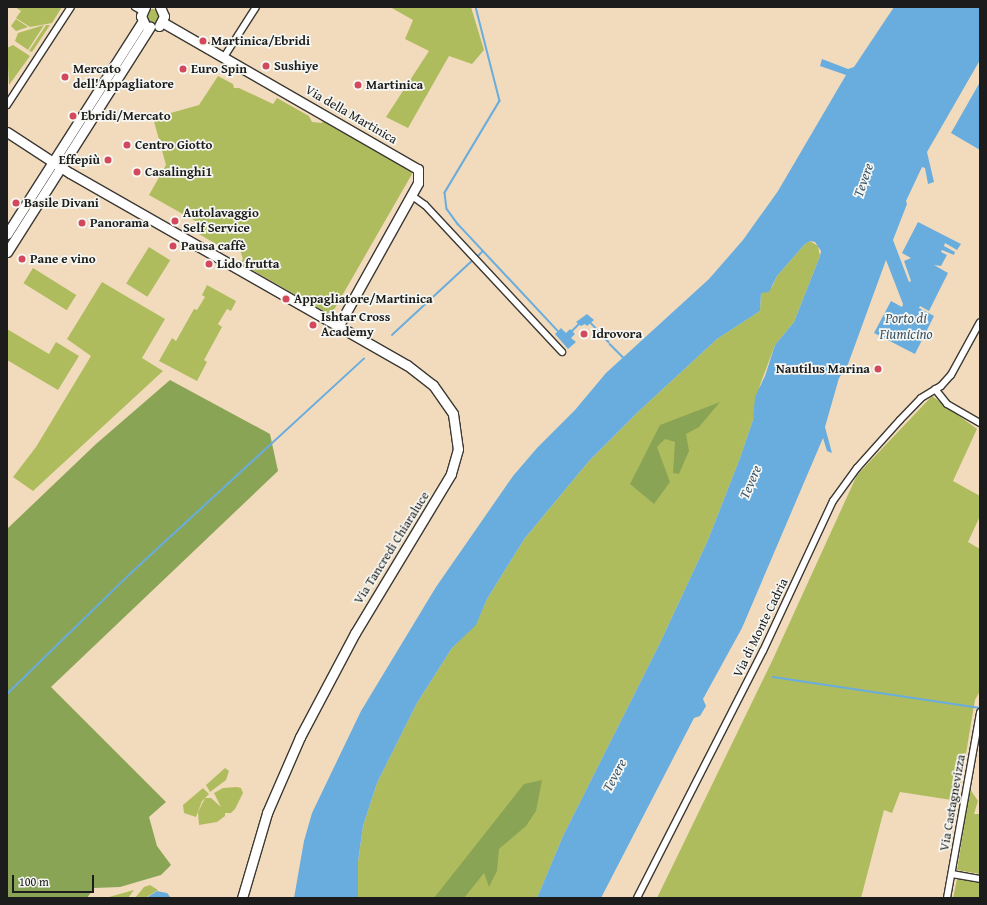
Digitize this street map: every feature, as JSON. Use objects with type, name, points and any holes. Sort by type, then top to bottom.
[{"type":"street","points":[[7,105],[71,7]]},
{"type":"street","points":[[224,57],[256,7]]},
{"type":"street","points":[[7,234],[142,22],[141,8]]},
{"type":"street","points":[[142,22],[150,27],[157,27],[162,22],[164,16],[162,8]]},
{"type":"street","name":"Via della Martinica","points":[[162,22],[416,166],[420,178],[339,325]]},
{"type":"street","points":[[7,252],[150,27]]},
{"type":"street","points":[[116,62],[125,67]]},
{"type":"street","points":[[87,108],[96,113]]},
{"type":"street","name":"Via Tancredi Chiaraluce","points":[[7,132],[61,167],[407,365],[433,384],[453,414],[458,448],[454,468],[445,486],[355,633],[300,737],[267,813],[242,898]]},
{"type":"street","points":[[411,195],[425,205],[562,352]]},
{"type":"street","name":"Via di Monte Cadria","points":[[637,898],[765,647],[833,502],[880,442],[921,398],[935,390],[956,369],[980,322]]},
{"type":"street","points":[[935,390],[947,404],[980,423]]},
{"type":"street","name":"Via Castagnevizza","points":[[947,898],[979,715]]},
{"type":"street","points":[[952,874],[980,879]]},
{"type":"green space","points":[[15,7],[62,7],[52,23],[30,27],[16,18],[21,11]]},
{"type":"green space","points":[[390,7],[471,7],[484,50],[472,64],[449,56],[408,128],[386,117],[429,51],[405,39],[413,20]]},
{"type":"green space","points":[[150,9],[156,9],[160,13],[160,19],[156,23],[150,23],[146,19],[146,13]]},
{"type":"green space","points":[[16,19],[28,27],[16,31],[11,26]]},
{"type":"green space","points":[[44,25],[28,50],[15,41],[18,33]]},
{"type":"green space","points":[[46,25],[50,25],[32,52],[29,51]]},
{"type":"green space","points":[[13,45],[30,56],[9,85],[7,48]]},
{"type":"green space","points":[[218,76],[233,84],[234,88],[239,88],[273,104],[277,98],[309,116],[312,122],[322,123],[323,120],[410,170],[412,174],[331,315],[240,263],[243,259],[240,250],[236,248],[228,251],[199,234],[204,226],[149,195],[166,165],[153,118],[199,105]]},
{"type":"green space","points":[[810,241],[818,246],[820,256],[794,322],[775,345],[760,385],[753,420],[740,458],[708,540],[659,645],[563,836],[537,898],[358,898],[358,862],[363,826],[377,783],[417,703],[452,648],[476,624],[487,599],[525,538],[589,461],[639,411],[717,339],[760,311],[761,293],[772,287],[777,276],[804,245]]},
{"type":"green space","points":[[149,247],[170,260],[147,297],[126,283]]},
{"type":"green space","points":[[33,268],[76,295],[67,310],[23,283]]},
{"type":"green space","points":[[102,282],[165,319],[142,358],[163,371],[33,491],[13,477],[36,447],[91,356],[67,339]]},
{"type":"green space","points":[[207,285],[236,301],[231,311],[227,309],[218,324],[222,327],[204,360],[207,362],[197,381],[159,361],[172,338],[176,341],[194,309],[197,310],[205,297],[202,295]]},
{"type":"green space","points":[[7,329],[49,354],[56,342],[79,356],[58,390],[7,360]]},
{"type":"green space","points":[[170,380],[270,434],[278,471],[51,687],[166,802],[149,817],[157,846],[171,865],[161,875],[120,887],[94,888],[87,898],[7,898],[7,529],[96,444]]},
{"type":"green space","points":[[932,396],[977,429],[953,481],[980,496],[980,516],[968,542],[980,549],[980,691],[975,700],[958,801],[900,792],[892,813],[884,810],[861,898],[657,898],[773,659],[857,475]]},
{"type":"green space","points":[[720,402],[699,427],[686,434],[689,451],[679,474],[673,473],[675,442],[665,439],[657,447],[670,482],[654,504],[630,484],[660,425]]},
{"type":"green space","points":[[225,768],[229,771],[226,780],[210,792],[206,785]]},
{"type":"green space","points":[[542,780],[536,811],[526,826],[499,849],[497,871],[489,887],[484,873],[464,898],[434,898],[524,784]]},
{"type":"green space","points":[[203,788],[209,794],[202,801],[196,817],[184,813],[183,805]]},
{"type":"green space","points":[[223,788],[241,788],[243,793],[235,809],[231,813],[225,813],[225,816],[217,822],[199,825],[198,812],[205,798],[211,798],[221,807],[214,793]]},
{"type":"green space","points":[[970,789],[978,801],[974,814],[980,814],[980,874],[957,870]]},
{"type":"green space","points":[[957,879],[980,883],[980,898],[953,898]]},
{"type":"green space","points":[[150,885],[158,890],[145,898],[135,898],[144,887]]},
{"type":"green space","points":[[134,890],[128,898],[109,897]]},
{"type":"water","points":[[894,7],[980,7],[980,60],[927,152],[934,182],[928,184],[925,168],[922,167],[906,201],[907,204],[893,240],[909,282],[911,281],[904,261],[911,258],[902,253],[918,222],[961,244],[957,250],[945,243],[944,246],[955,252],[954,255],[942,250],[941,252],[947,255],[941,266],[934,265],[948,273],[929,311],[920,306],[919,308],[934,316],[915,354],[874,333],[891,301],[902,307],[903,304],[886,260],[847,367],[839,378],[825,427],[832,453],[827,451],[823,438],[742,628],[703,699],[706,706],[700,716],[694,718],[601,898],[537,898],[563,836],[659,645],[708,540],[740,458],[753,420],[755,397],[765,376],[775,345],[794,322],[820,256],[821,251],[815,242],[810,241],[804,245],[777,276],[769,292],[761,293],[760,311],[717,339],[639,411],[589,461],[525,538],[487,599],[476,625],[452,648],[417,703],[377,783],[363,826],[358,862],[358,898],[294,898],[304,841],[312,813],[361,711],[436,587],[513,476],[537,448],[575,410],[606,373],[709,279],[743,240],[778,191],[846,75],[820,66],[822,59],[848,69],[854,67]]},
{"type":"water","points":[[980,82],[980,150],[951,133]]},
{"type":"water","points":[[587,314],[594,320],[587,326],[585,324],[581,326],[576,322]]},
{"type":"water","points":[[561,328],[566,333],[570,329],[575,334],[571,338],[576,342],[568,349],[555,334]]},
{"type":"water","points":[[157,891],[167,893],[171,898],[146,898]]},
{"type":"waterway","points":[[476,7],[500,101],[445,193],[447,209],[458,224],[558,331]]},
{"type":"waterway","points":[[477,257],[483,251]]},
{"type":"waterway","points":[[392,335],[474,259]]},
{"type":"waterway","points":[[591,323],[609,342]]},
{"type":"waterway","points":[[572,331],[579,324]]},
{"type":"waterway","points":[[610,344],[624,358]]},
{"type":"waterway","points":[[7,694],[132,572],[364,359]]},
{"type":"waterway","points":[[773,677],[980,708]]},
{"type":"place","name":"Martinica/Ebridi","points":[[203,41]]},
{"type":"place","name":"Sushiye","points":[[266,66]]},
{"type":"place","name":"Euro Spin","points":[[183,69]]},
{"type":"place","name":"Mercato dell'Appagliatore","points":[[65,77]]},
{"type":"place","name":"Martinica","points":[[358,85]]},
{"type":"place","name":"Ebridi/Mercato","points":[[73,116]]},
{"type":"place","name":"Centro Giotto","points":[[127,145]]},
{"type":"place","name":"Effepiù","points":[[108,160]]},
{"type":"place","name":"Casalinghi1","points":[[137,172]]},
{"type":"place","name":"Basile Divani","points":[[16,203]]},
{"type":"place","name":"Autolavaggio Self Service","points":[[175,221]]},
{"type":"place","name":"Panorama","points":[[82,223]]},
{"type":"place","name":"Pausa caffè","points":[[173,246]]},
{"type":"place","name":"Pane e vino","points":[[22,259]]},
{"type":"place","name":"Lido frutta","points":[[209,264]]},
{"type":"place","name":"Appagliatore/Martinica","points":[[286,299]]},
{"type":"place","name":"Ishtar Cross Academy","points":[[313,325]]},
{"type":"place","name":"Idrovora","points":[[584,334]]},
{"type":"place","name":"Nautilus Marina","points":[[878,369]]},
{"type":"water label","name":"Tevere","points":[[863,180]]},
{"type":"water label","name":"Porto di Fiumicino","points":[[906,326]]},
{"type":"water label","name":"Tevere","points":[[750,482]]},
{"type":"water label","name":"Tevere","points":[[614,775]]}]
